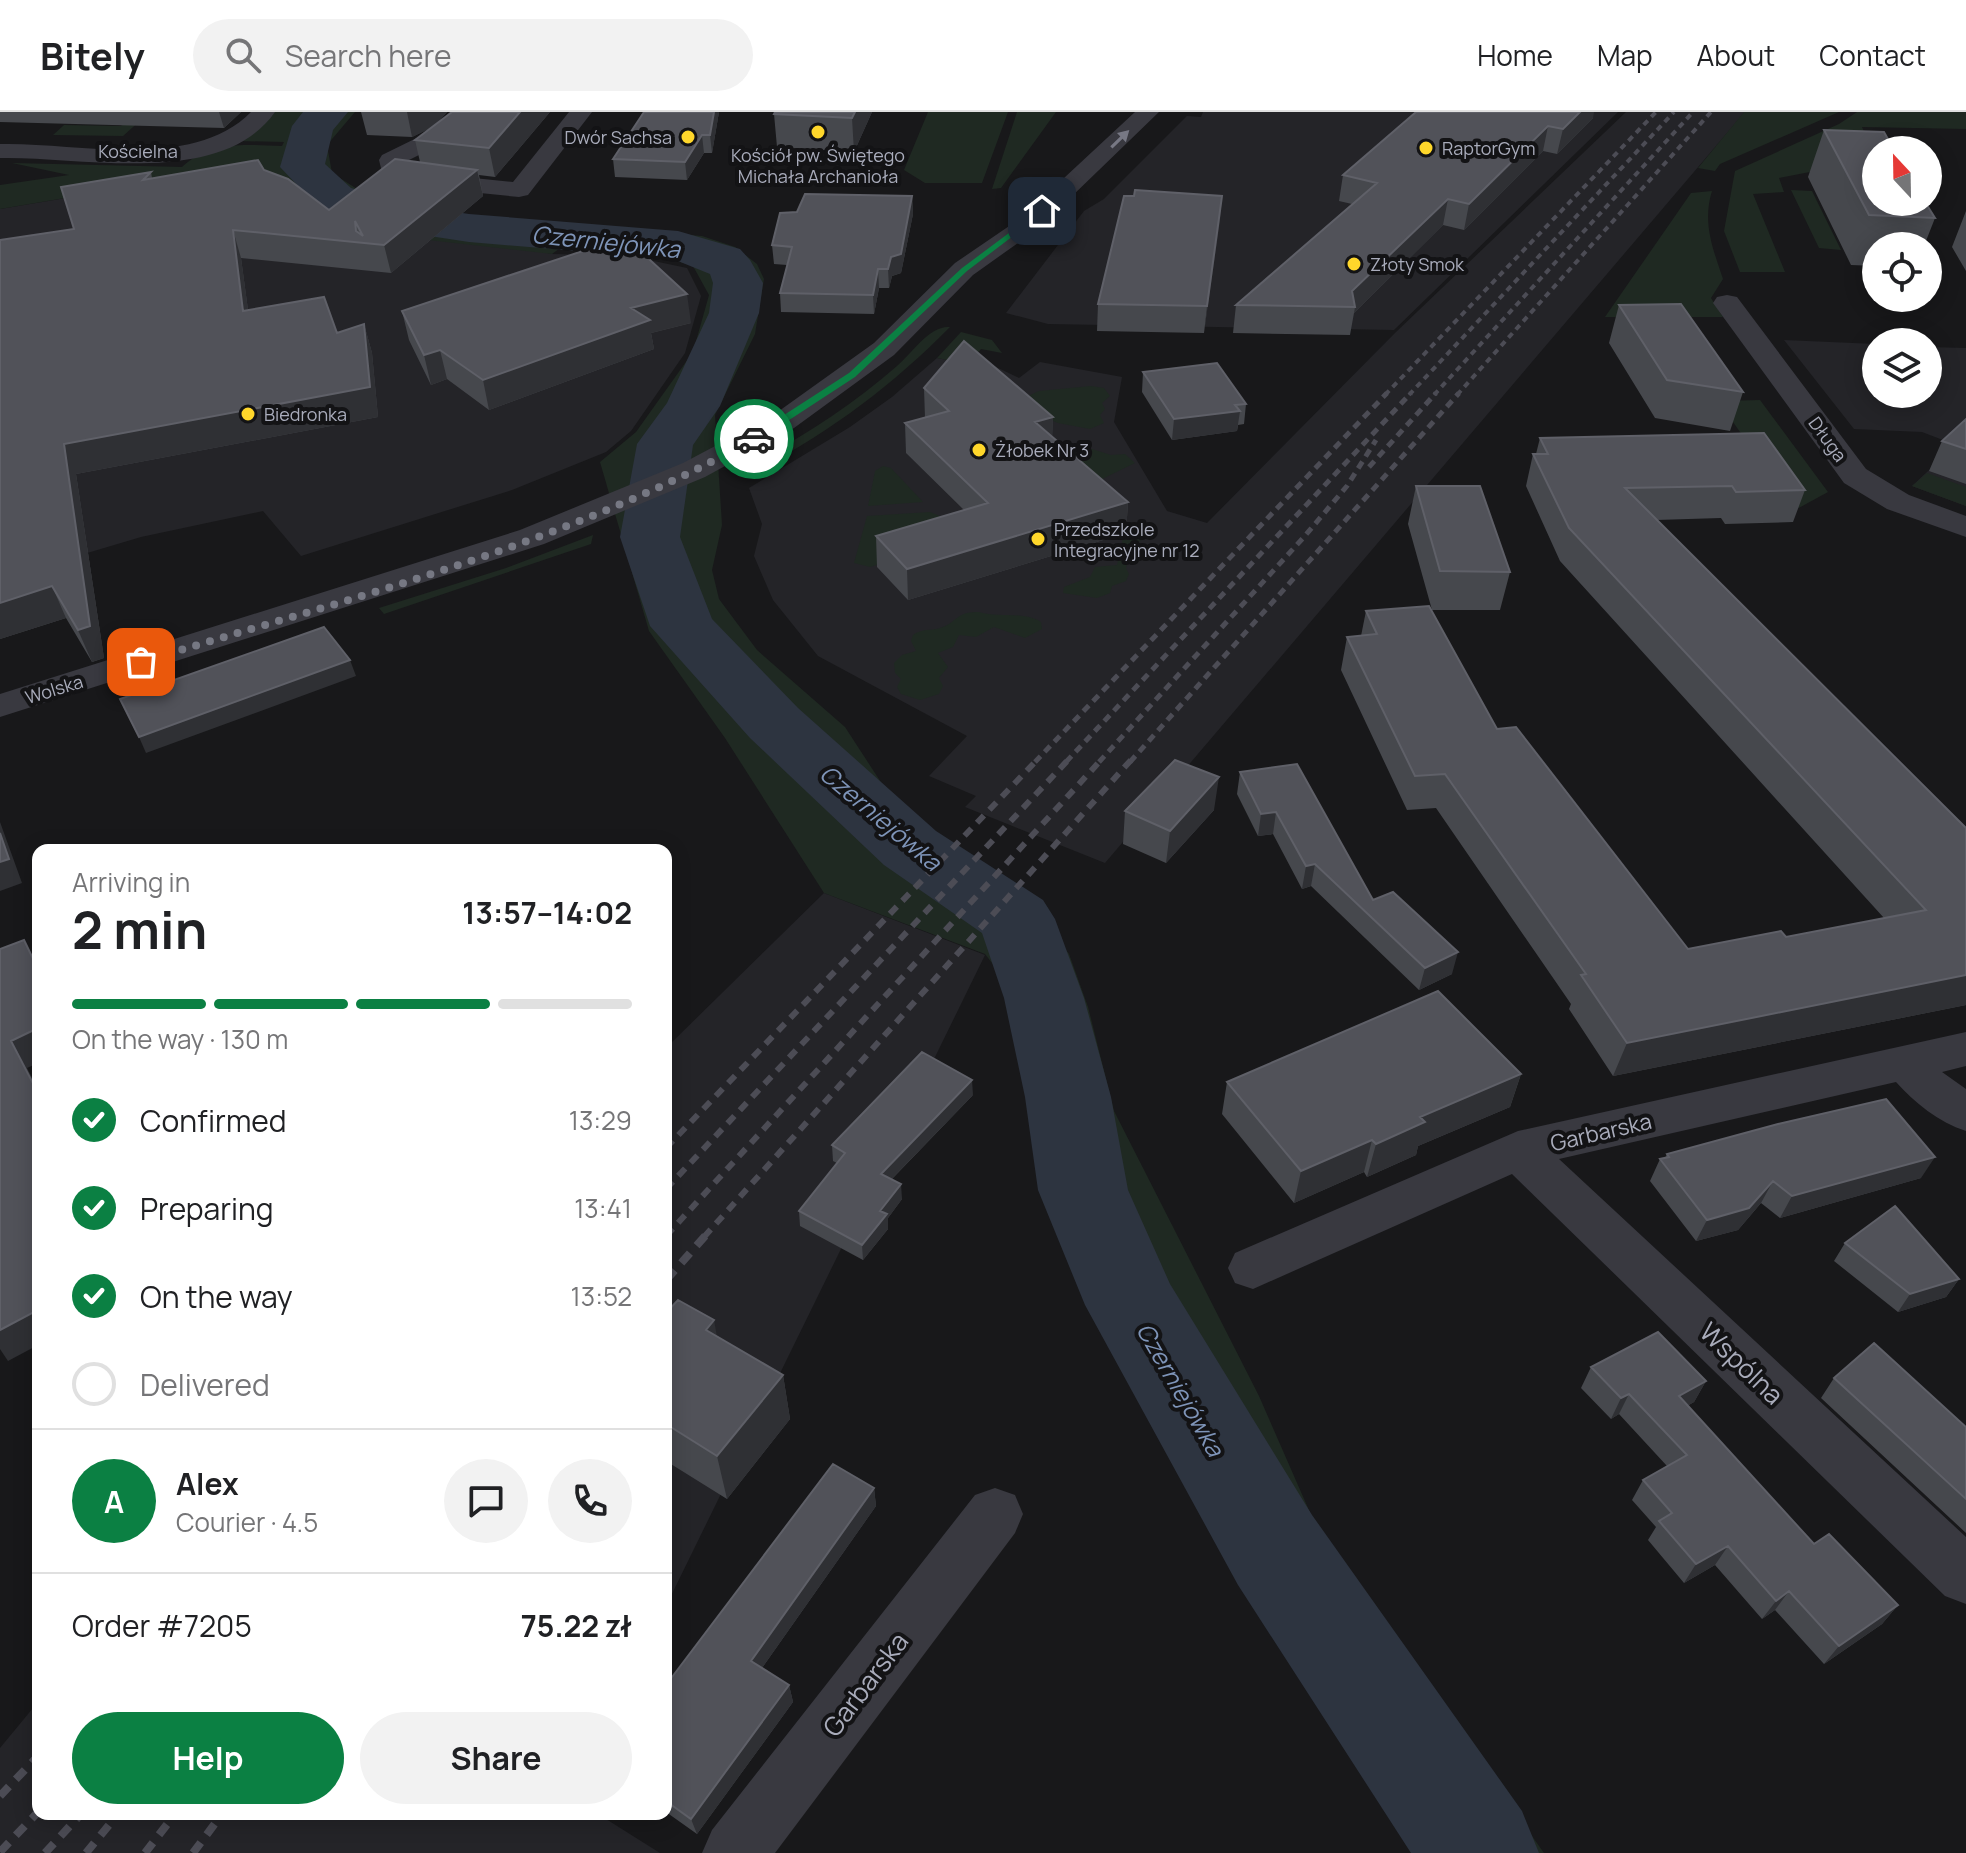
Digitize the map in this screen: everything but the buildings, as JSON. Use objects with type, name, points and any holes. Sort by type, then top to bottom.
[{"type":"street","name":"Kościelna","points":[[0,151],[172,154],[225,142],[244,132],[264,112]]},
{"type":"street","points":[[462,112],[445,133],[391,160],[392,171],[410,179],[519,190],[581,112]]},
{"type":"street","name":"Wolska","points":[[0,706],[468,560],[602,511],[745,444],[852,375],[964,269],[995,250],[1055,200],[1148,112]]},
{"type":"street","name":"Wolska","points":[[964,269],[976,246],[1016,200],[1055,200]]},
{"type":"street","name":"Długa","points":[[1727,303],[1855,476],[1874,491],[1966,527]]},
{"type":"street","name":"Garbarska","points":[[1253,1268],[1518,1150],[1966,1049]]},
{"type":"street","points":[[1906,1063],[1927,1086],[1966,1113]]},
{"type":"street","name":"Wspólna","points":[[1518,1150],[1966,1576]]},
{"type":"street","name":"Garbarska","points":[[735,1853],[995,1514]]},
{"type":"shaded area","points":[[273,112],[355,112],[327,145],[332,173],[368,196],[448,214],[702,236],[735,247],[757,264],[764,279],[755,334],[715,415],[722,525],[712,570],[719,599],[757,650],[845,727],[899,810],[1035,910],[1069,954],[1088,1007],[1114,1111],[1259,1396],[1322,1540],[1544,1853],[1431,1853],[1383,1775],[1232,1572],[1133,1382],[1047,1199],[1016,994],[985,954],[824,893],[725,738],[649,631],[600,462],[636,432],[693,352],[709,295],[693,266],[643,250],[560,248],[552,254],[321,228],[261,165],[0,209],[0,185],[69,175],[12,163],[182,167],[193,158],[217,148],[282,146],[284,142],[239,141]]},
{"type":"shaded area","points":[[928,112],[1008,112],[982,183],[925,183],[904,170]]},
{"type":"shaded area","points":[[1017,112],[1056,112],[1001,188],[992,189]]},
{"type":"shaded area","points":[[1203,112],[1618,112],[1394,330],[1048,324],[1006,313],[1084,211],[1104,199],[1187,116],[1201,117]]},
{"type":"shaded area","points":[[1626,112],[1745,112],[1105,863],[965,807],[976,796],[929,776],[967,736],[818,656],[773,600],[754,556],[762,524],[749,488],[850,427],[892,397],[937,358],[990,368],[994,366],[1019,378],[1040,362],[1122,377],[1114,422],[1167,511],[1207,523],[1395,333]]},
{"type":"shaded area","points":[[1744,112],[1839,112],[1720,164],[1715,171],[1698,168]]},
{"type":"shaded area","points":[[1857,112],[1966,112],[1966,129],[1862,127],[1866,136],[1862,136],[1862,162],[1779,178],[1784,192],[1753,194],[1785,272],[1740,272],[1724,231],[1735,171],[1839,124]]},
{"type":"shaded area","points":[[130,118],[142,119],[123,136],[53,135],[64,125],[121,126]]},
{"type":"shaded area","points":[[262,165],[289,194],[552,254],[630,256],[687,268],[701,296],[685,353],[631,431],[606,452],[512,490],[301,556],[263,511],[141,537],[0,579],[0,209]]},
{"type":"shaded area","points":[[1791,190],[1812,191],[1841,250],[1819,248]]},
{"type":"shaded area","points":[[1712,191],[1708,225],[1723,279],[1711,298],[1723,317],[1605,317],[1691,193]]},
{"type":"shaded area","points":[[950,327],[879,391],[827,429],[744,477],[735,473],[840,411],[897,366],[928,335]]},
{"type":"shaded area","points":[[961,332],[992,340],[1002,353],[981,349],[968,364],[937,358]]},
{"type":"shaded area","points":[[1784,340],[1862,343],[1862,408],[1942,408],[1942,347],[1966,348],[1966,506],[1912,486],[1956,445],[1922,432],[1854,429]]},
{"type":"shaded area","points":[[1091,386],[1104,388],[1110,396],[1102,403],[1105,409],[1100,415],[1104,423],[1090,429],[1046,418],[1028,396],[1039,391]]},
{"type":"shaded area","points":[[1760,400],[1828,492],[1795,510],[1721,405],[1723,401]]},
{"type":"shaded area","points":[[1092,449],[1111,455],[1125,454],[1135,463],[1098,481],[1063,454]]},
{"type":"shaded area","points":[[883,466],[891,468],[923,502],[868,506],[875,471]]},
{"type":"shaded area","points":[[1927,473],[1966,487],[1966,506],[1912,486]]},
{"type":"shaded area","points":[[930,512],[982,533],[870,567],[854,563],[867,516]]},
{"type":"shaded area","points":[[1139,525],[1150,537],[1134,543],[1126,568],[1129,574],[1126,581],[1112,586],[1110,593],[1097,598],[1063,593],[1064,587],[1090,577],[1095,567],[1117,565],[1123,538],[1133,535],[1128,527]]},
{"type":"shaded area","points":[[593,535],[591,544],[384,614],[379,608],[506,568]]},
{"type":"shaded area","points":[[966,613],[1027,617],[1041,622],[1042,629],[1025,638],[994,627],[976,637],[959,635],[953,647],[938,653],[948,667],[939,678],[943,686],[939,694],[920,700],[901,694],[897,687],[901,679],[895,673],[894,663],[902,655],[916,651],[911,641],[913,635],[946,626]]},
{"type":"shaded area","points":[[824,893],[985,955],[672,1594],[672,1042]]},
{"type":"shaded area","points":[[32,1709],[32,1820],[608,1820],[660,1853],[0,1853],[0,1748]]},
{"type":"waterway","name":"Czerniejówka","points":[[327,112],[313,126],[302,167],[335,198],[403,218],[469,228],[678,245],[723,259],[733,270],[738,283],[734,313],[693,406],[665,444],[650,537],[682,626],[774,723],[910,848],[1016,919],[1044,998],[1068,1097],[1083,1190],[1132,1305],[1275,1550],[1480,1853]]},
{"type":"railway","points":[[1385,395],[1656,112]]},
{"type":"railway","points":[[1409,395],[1674,112]]},
{"type":"railway","points":[[1434,395],[1693,112]]},
{"type":"railway","points":[[1457,395],[1711,112]]},
{"type":"railway","points":[[1035,762],[1387,393]]},
{"type":"railway","points":[[1066,762],[1411,393]]},
{"type":"railway","points":[[1369,467],[1436,393]]},
{"type":"railway","points":[[1130,762],[1459,393]]},
{"type":"railway","points":[[1099,762],[1304,537],[1347,486],[1376,440]]},
{"type":"railway","points":[[672,1142],[1037,760]]},
{"type":"railway","points":[[672,1183],[1068,760]]},
{"type":"railway","points":[[672,1229],[1101,760]]},
{"type":"railway","points":[[704,1237],[1131,760]]},
{"type":"railway","points":[[672,1273],[706,1235]]},
{"type":"railway","points":[[0,1796],[32,1762]]},
{"type":"railway","points":[[0,1852],[32,1818]]},
{"type":"railway","points":[[45,1853],[75,1820]]},
{"type":"railway","points":[[86,1853],[113,1820]]},
{"type":"railway","points":[[145,1853],[170,1820]]},
{"type":"railway","points":[[193,1853],[218,1820]]},
{"type":"way so far","points":[[141,662],[468,560],[578,521],[694,470],[754,439]]},
{"type":"place","name":"Kościół pw. Świętego Michała Archanioła","points":[[818,132]]},
{"type":"place","name":"Dwór Sachsa","points":[[688,137]]},
{"type":"place","name":"RaptorGym","points":[[1426,148]]},
{"type":"place","name":"Złoty Smok","points":[[1354,264]]},
{"type":"place","name":"Biedronka","points":[[248,414]]},
{"type":"place","name":"Żłobek Nr 3","points":[[979,450]]},
{"type":"place","name":"Przedszkole Integracyjne nr 12","points":[[1038,539]]},
{"type":"route","points":[[754,439],[852,375],[884,349],[964,269],[995,250],[1042,211]]}]
